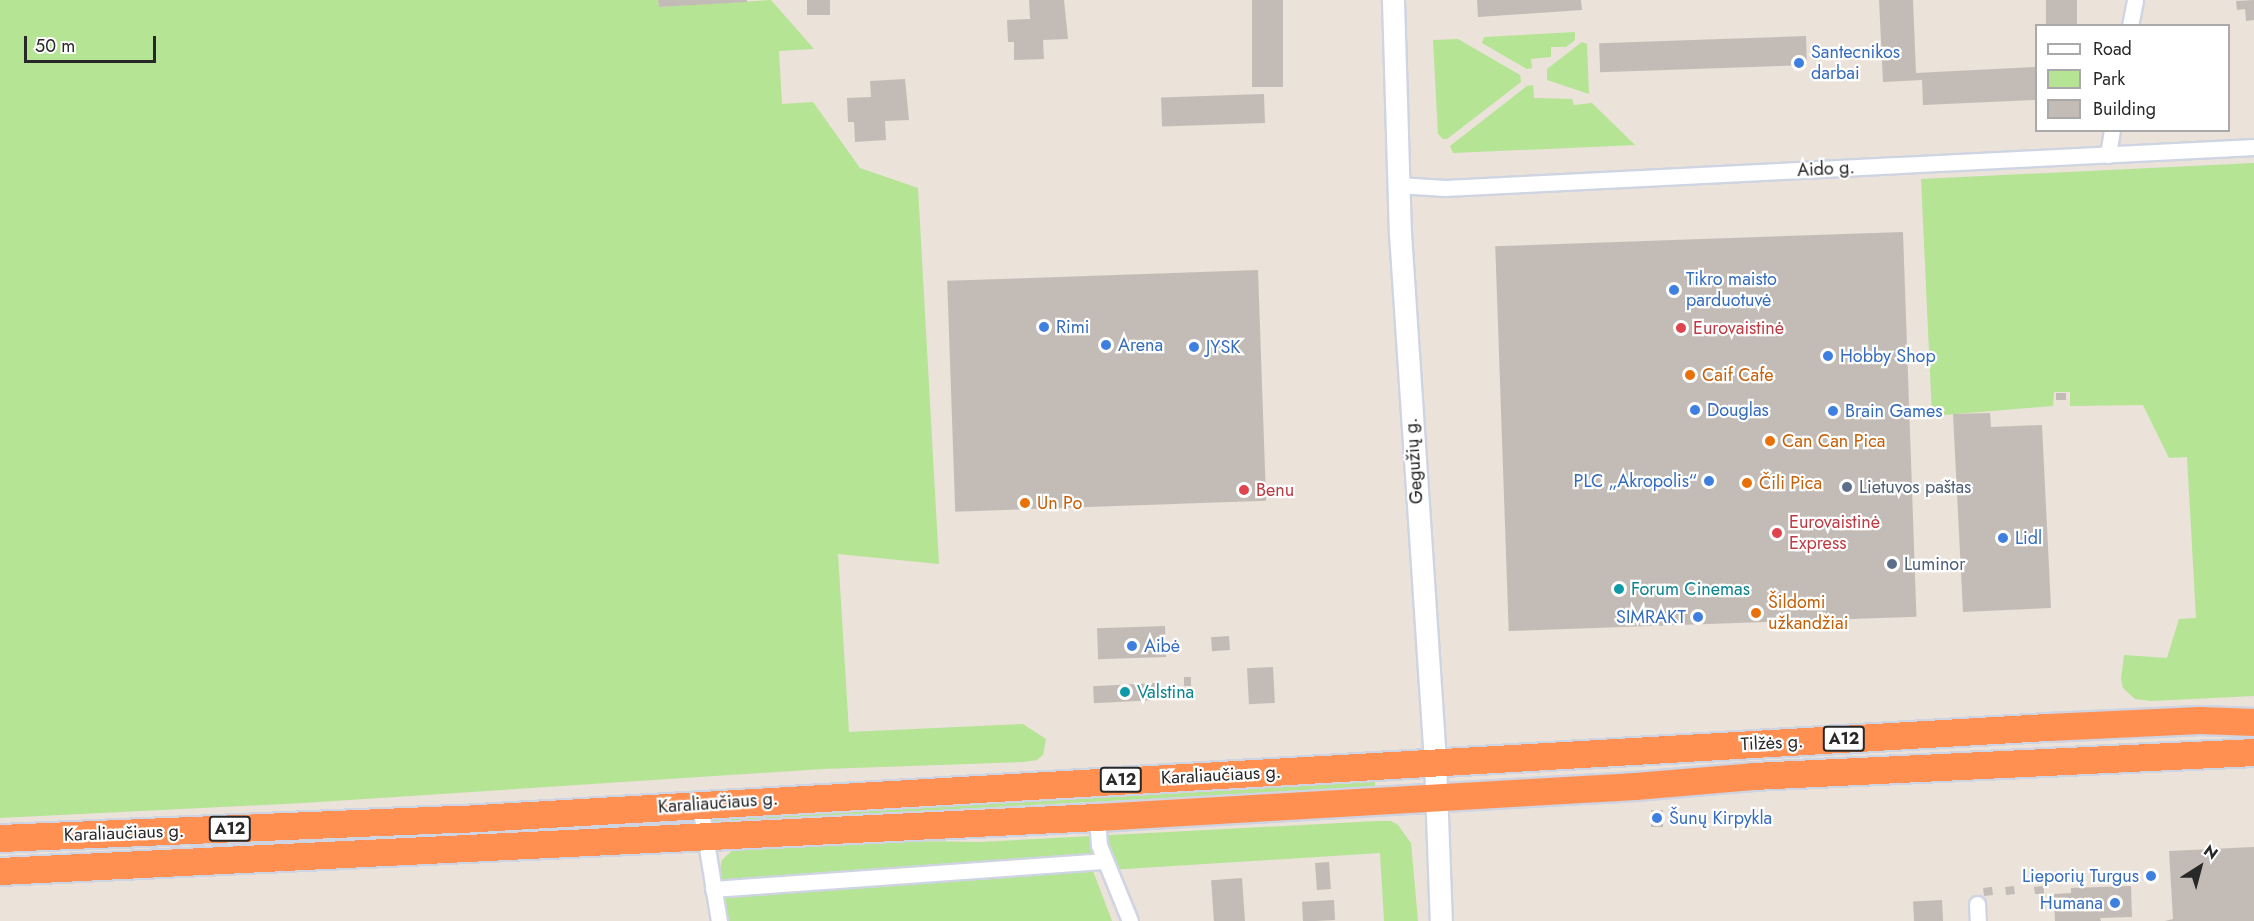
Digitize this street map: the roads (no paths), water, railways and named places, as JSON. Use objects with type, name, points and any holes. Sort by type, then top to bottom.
[{"type":"highway","name":"Tilžės g.","points":[[1435,761],[2059,726],[2200,720],[2254,722]]},
{"type":"highway","name":"Tilžės g.","points":[[1436,797],[1753,776],[2254,752]]},
{"type":"highway","name":"Karaliaučiaus g.","points":[[0,838],[461,819],[1302,771],[1435,761]]},
{"type":"highway","name":"Karaliaučiaus g.","points":[[0,871],[1097,817],[1436,797]]},
{"type":"main road","name":"Gegužių g.","points":[[1393,0],[1398,185],[1414,466],[1435,761],[1441,921]]},
{"type":"street","points":[[2130,24],[2135,0]]},
{"type":"street","points":[[2108,154],[2112,132]]},
{"type":"street","name":"Aido g.","points":[[1398,185],[1445,188],[2254,147]]},
{"type":"street","points":[[700,804],[719,921]]},
{"type":"street","points":[[1097,817],[1099,845],[1130,921]]},
{"type":"street","points":[[713,889],[1105,861]]},
{"type":"street","points":[[1977,904],[1978,921]]},
{"type":"place","name":"Santecnikos darbai","points":[[1799,63]]},
{"type":"place","name":"Tikro maisto parduotuvė","points":[[1674,290]]},
{"type":"place","name":"Rimi","points":[[1044,327]]},
{"type":"place","name":"Eurovaistinė","points":[[1681,328]]},
{"type":"place","name":"Arena","points":[[1106,345]]},
{"type":"place","name":"JYSK","points":[[1194,347]]},
{"type":"place","name":"Hobby Shop","points":[[1828,356]]},
{"type":"place","name":"Caif Cafe","points":[[1690,375]]},
{"type":"place","name":"Douglas","points":[[1695,410]]},
{"type":"place","name":"Brain Games","points":[[1833,411]]},
{"type":"place","name":"Can Can Pica","points":[[1770,441]]},
{"type":"place","name":"PLC „Akropolis“","points":[[1709,481]]},
{"type":"place","name":"Čili Pica","points":[[1747,483]]},
{"type":"place","name":"Lietuvos paštas","points":[[1847,487]]},
{"type":"place","name":"Benu","points":[[1244,490]]},
{"type":"place","name":"Un Po","points":[[1025,503]]},
{"type":"place","name":"Eurovaistinė Express","points":[[1777,533]]},
{"type":"place","name":"Lidl","points":[[2003,538]]},
{"type":"place","name":"Luminor","points":[[1892,564]]},
{"type":"place","name":"Forum Cinemas","points":[[1619,589]]},
{"type":"place","name":"Šildomi užkandžiai","points":[[1756,613]]},
{"type":"place","name":"SIMRAKT","points":[[1698,617]]},
{"type":"place","name":"Aibė","points":[[1132,646]]},
{"type":"place","name":"Valstina","points":[[1125,692]]},
{"type":"place","name":"Šunų Kirpykla","points":[[1657,818]]},
{"type":"place","name":"Lieporių Turgus","points":[[2151,876]]},
{"type":"place","name":"Humana","points":[[2115,903]]}]
